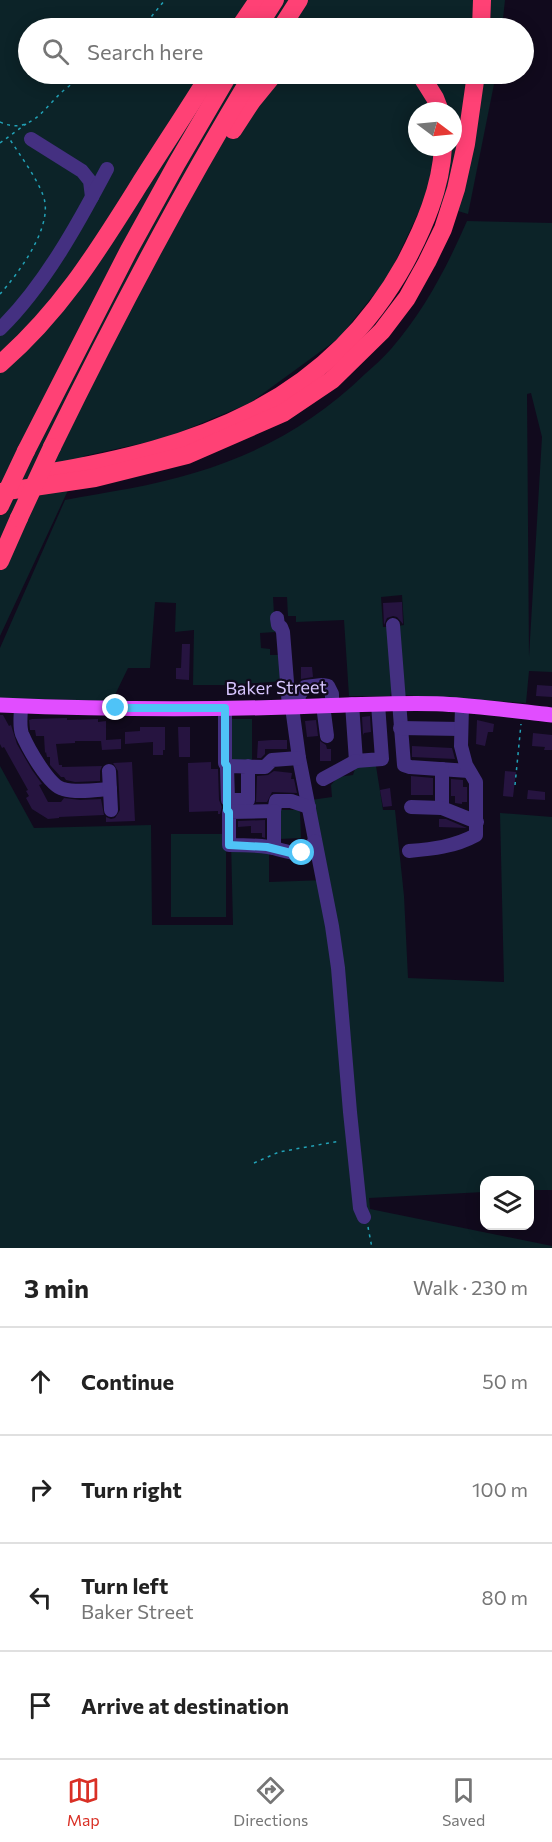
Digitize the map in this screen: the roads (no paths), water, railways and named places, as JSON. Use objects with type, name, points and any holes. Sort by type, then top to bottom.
[{"type":"highway","points":[[246,18],[258,0]]},
{"type":"highway","points":[[263,18],[275,0]]},
{"type":"highway","points":[[287,18],[299,0]]},
{"type":"highway","points":[[481,18],[482,0]]},
{"type":"highway","points":[[0,364],[44,320],[79,279],[204,84]]},
{"type":"highway","points":[[0,506],[112,280],[224,84]]},
{"type":"highway","points":[[0,561],[52,447],[102,346],[247,84]]},
{"type":"highway","points":[[136,282],[252,101],[266,84]]},
{"type":"highway","points":[[426,84],[437,102]]},
{"type":"highway","points":[[0,492],[95,478],[187,456],[283,413],[332,380],[382,331],[407,298],[443,229],[456,189],[466,144],[475,84]]},
{"type":"highway","points":[[0,480],[122,458],[199,436],[249,414],[308,376],[361,326],[385,295],[401,269],[429,211],[438,182],[442,156]]},
{"type":"main road","name":"Baker Street","points":[[0,705],[81,708],[225,708],[398,703],[462,706],[552,715]]},
{"type":"street","points":[[31,139],[82,171],[90,181],[92,197]]},
{"type":"street","points":[[0,329],[17,313],[57,255],[107,169]]},
{"type":"street","points":[[277,618],[278,625],[283,632],[299,758],[332,926],[338,968],[352,1138],[360,1208],[364,1218]]},
{"type":"street","points":[[393,625],[404,765],[469,771]]},
{"type":"street","points":[[352,704],[356,761]]},
{"type":"street","points":[[323,779],[356,761],[382,759],[378,704]]},
{"type":"street","points":[[327,736],[328,705]]},
{"type":"street","points":[[21,706],[23,735],[46,778],[60,789],[110,789]]},
{"type":"street","points":[[409,851],[445,848],[476,835],[476,782],[469,771],[461,746],[462,706]]},
{"type":"street","points":[[225,708],[229,845],[274,848],[291,853],[302,853],[309,849],[315,841]]},
{"type":"street","points":[[400,728],[461,729]]},
{"type":"street","points":[[227,766],[265,766],[272,760],[299,758]]},
{"type":"street","points":[[229,806],[248,800],[248,766]]},
{"type":"street","points":[[442,769],[442,808]]},
{"type":"street","points":[[109,771],[111,810]]},
{"type":"street","points":[[274,848],[276,801],[291,801],[309,807]]},
{"type":"street","points":[[229,806],[274,811]]},
{"type":"street","points":[[411,807],[442,808],[477,822]]}]
